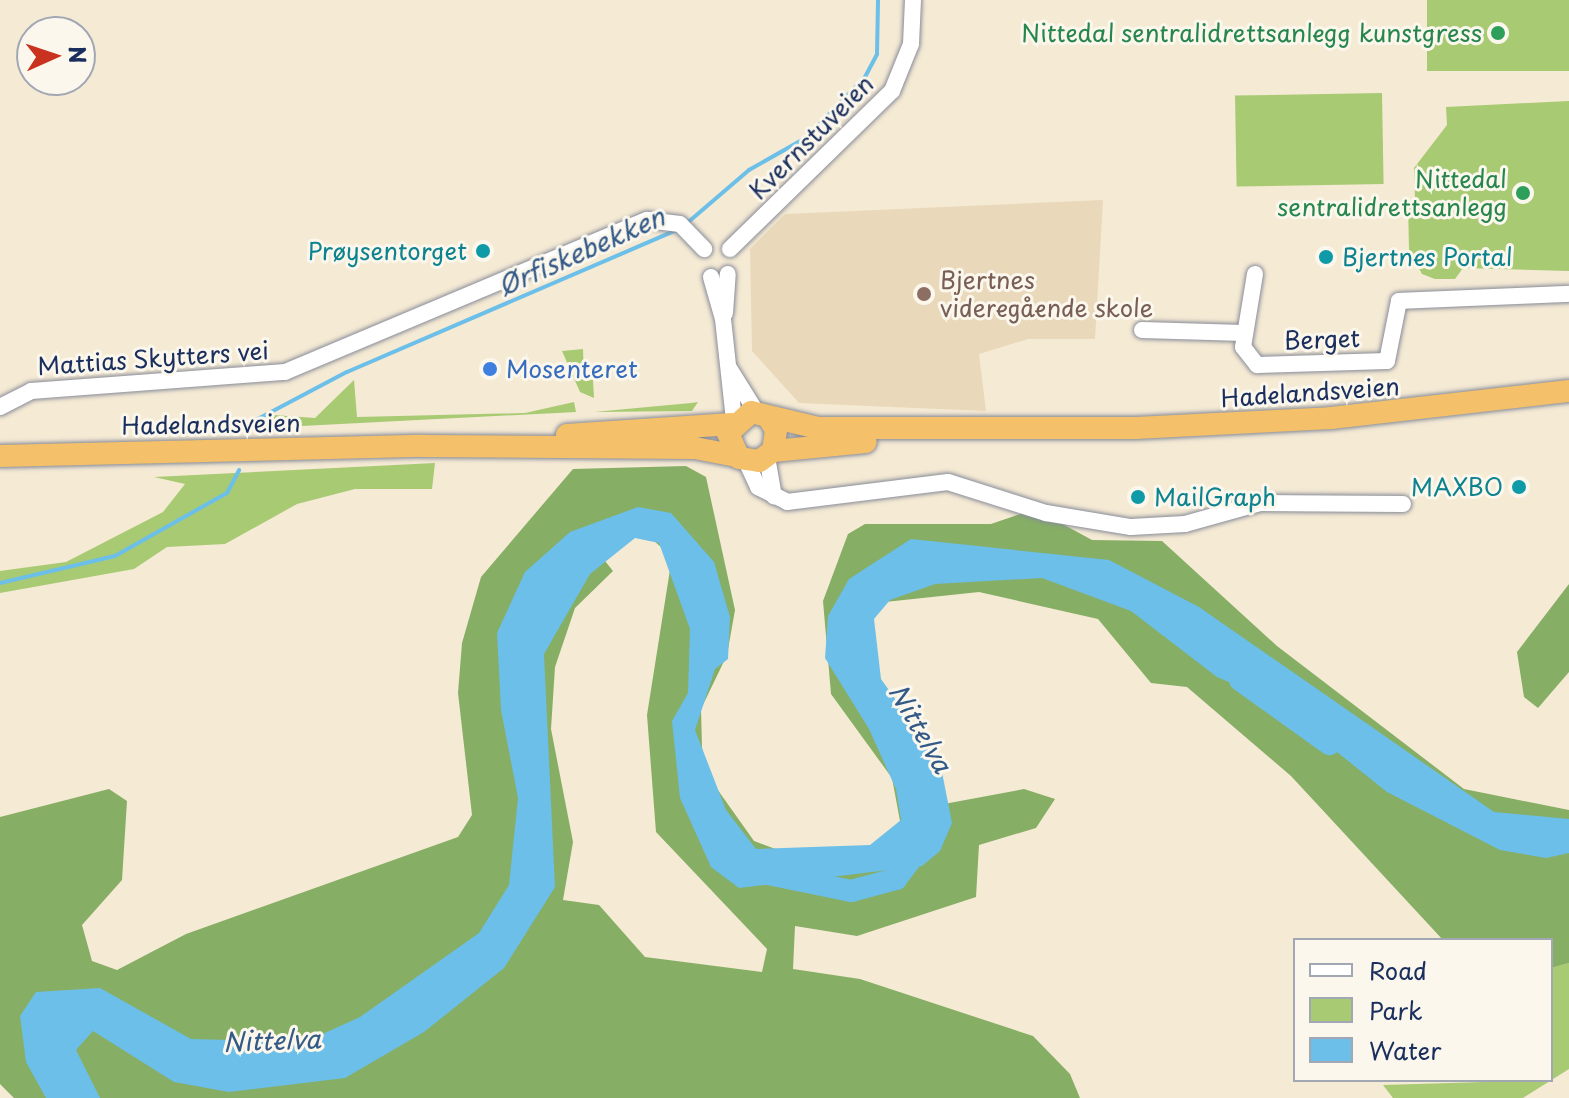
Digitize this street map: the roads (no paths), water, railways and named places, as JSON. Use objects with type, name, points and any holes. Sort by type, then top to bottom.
[{"type":"highway","name":"Hadelandsveien","points":[[422,446],[733,422],[762,415],[808,427],[1055,430],[1331,418],[1569,391]]},
{"type":"highway","points":[[733,422],[728,443],[755,456],[776,430],[762,415]]},
{"type":"highway","name":"Hadelandsveien","points":[[0,456],[422,446],[695,448],[755,456],[1013,439],[1055,430]]},
{"type":"street","name":"Kvernstuveien","points":[[730,249],[892,91],[911,44],[913,0]]},
{"type":"street","name":"Mattias Skytters vei","points":[[0,407],[31,391],[274,375],[630,226],[673,221],[690,233],[704,249]]},
{"type":"street","points":[[723,319],[728,274]]},
{"type":"street","points":[[1142,330],[1244,333],[1255,274]]},
{"type":"street","points":[[711,277],[723,319],[733,422]]},
{"type":"street","name":"Berget","points":[[1244,333],[1250,363],[1387,361],[1399,301],[1569,294]]},
{"type":"street","points":[[728,366],[762,415]]},
{"type":"street","points":[[755,456],[758,487],[774,496],[800,503],[948,482],[1046,513],[1146,527],[1260,503],[1403,504]]},
{"type":"water","name":"Nittelva","points":[[638,507],[671,513],[714,562],[730,617],[728,659],[715,669],[695,730],[726,810],[756,849],[870,845],[901,820],[896,789],[869,729],[825,658],[828,616],[849,579],[911,539],[1109,560],[1199,607],[1494,812],[1569,819],[1569,853],[1546,858],[1500,850],[1387,792],[1273,701],[1217,677],[1131,611],[1042,578],[935,584],[890,600],[874,619],[881,679],[940,762],[952,823],[940,851],[922,866],[739,888],[711,867],[680,798],[672,721],[688,693],[690,629],[659,543],[635,538],[590,574],[544,654],[555,887],[504,968],[424,1032],[345,1078],[229,1092],[174,1082],[93,1031],[76,1050],[100,1098],[46,1098],[26,1062],[20,1016],[36,992],[100,988],[191,1039],[305,1042],[360,1017],[479,933],[509,885],[518,798],[501,710],[497,633],[525,572],[570,532]]},
{"type":"waterway","name":"Ørfiskebekken","points":[[686,224],[749,170],[807,137],[865,77],[877,54],[878,0]]},
{"type":"waterway","name":"Ørfiskebekken","points":[[252,422],[347,372],[679,229]]},
{"type":"waterway","name":"Ørfiskebekken","points":[[0,583],[115,556],[227,493],[239,470]]},
{"type":"waterway","name":"Nittelva","points":[[1240,680],[1329,744]]},
{"type":"waterway","name":"Nittelva","points":[[763,873],[851,891],[896,879],[921,846]]},
{"type":"place","name":"Nittedal sentralidrettsanlegg kunstgress","points":[[1498,33]]},
{"type":"place","name":"Nittedal sentralidrettsanlegg","points":[[1523,193]]},
{"type":"place","name":"Prøysentorget","points":[[483,251]]},
{"type":"place","name":"Bjertnes Portal","points":[[1326,257]]},
{"type":"place","name":"Bjertnes videregående skole","points":[[924,294]]},
{"type":"place","name":"Mosenteret","points":[[490,369]]},
{"type":"place","name":"MAXBO","points":[[1519,487]]},
{"type":"place","name":"MailGraph","points":[[1138,497]]}]
